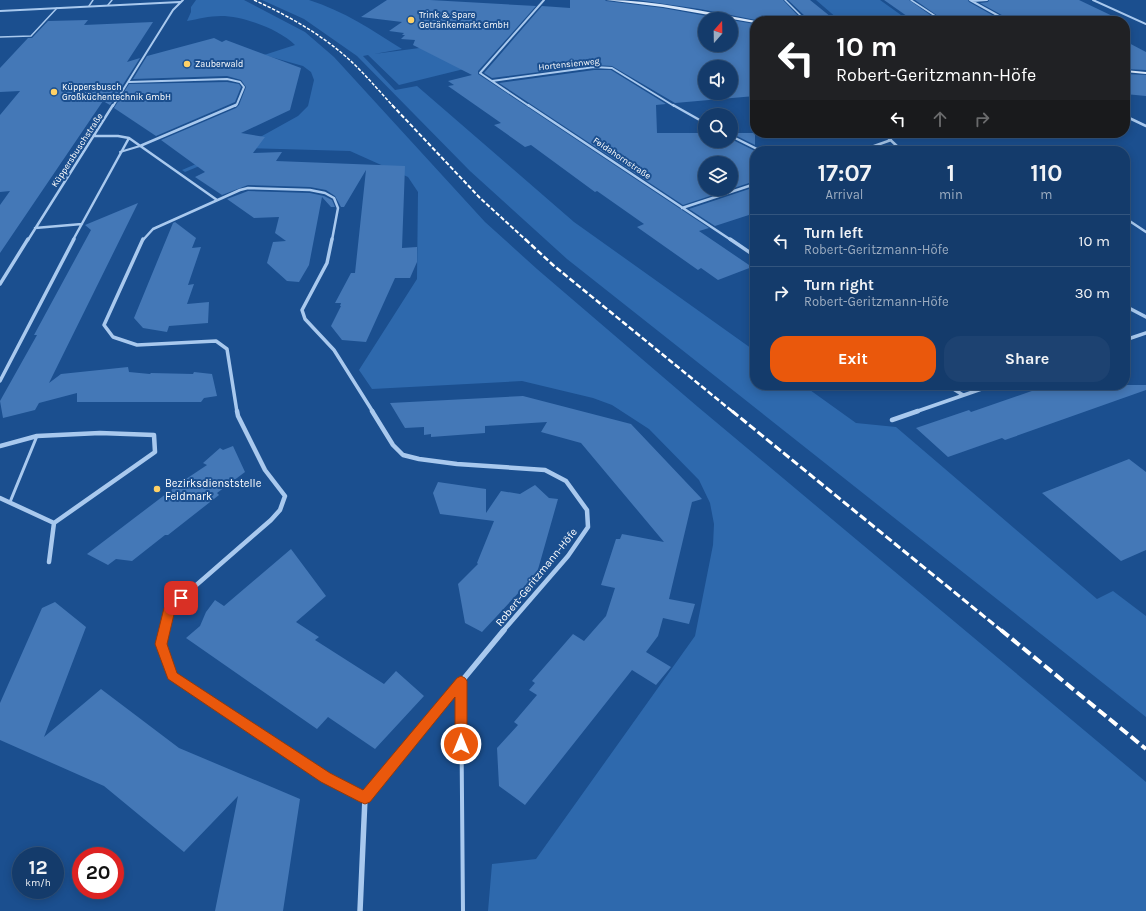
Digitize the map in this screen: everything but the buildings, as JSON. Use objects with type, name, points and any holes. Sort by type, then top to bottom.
[{"type":"street","name":"Küppersbuschstraße","points":[[0,284],[180,2],[183,0]]},
{"type":"street","name":"Feldahornstraße","points":[[544,0],[480,73],[750,253]]},
{"type":"street","points":[[608,0],[628,1],[683,9],[750,21]]},
{"type":"street","points":[[971,0],[987,0]]},
{"type":"street","points":[[971,0],[999,16]]},
{"type":"street","points":[[1093,0],[1128,16]]},
{"type":"street","points":[[0,11],[180,2]]},
{"type":"street","points":[[1130,17],[1146,24]]},
{"type":"street","name":"Hortensienweg","points":[[491,81],[594,67],[612,68],[698,119]]},
{"type":"street","points":[[1130,72],[1146,74]]},
{"type":"street","points":[[129,82],[218,79],[236,80],[244,87],[237,104],[233,107],[140,146]]},
{"type":"street","points":[[1130,118],[1146,126]]},
{"type":"street","points":[[94,136],[118,136],[129,138],[217,200]]},
{"type":"street","points":[[0,381],[120,152],[129,138]]},
{"type":"street","points":[[889,138],[897,146]]},
{"type":"street","points":[[738,140],[751,146]]},
{"type":"street","points":[[874,146],[891,140]]},
{"type":"street","points":[[682,208],[750,186]]},
{"type":"street","name":"Robert-Geritzmann-Höfe","points":[[248,188],[310,190],[325,193],[334,198],[338,208],[327,263],[302,310],[305,319],[334,350],[393,445],[403,455],[419,459],[457,464],[545,470],[566,481],[587,510],[588,527],[568,556],[461,681],[365,798],[326,778],[172,676],[161,644],[170,608],[271,520],[280,510],[285,496],[264,470],[238,416],[227,349],[216,341],[137,345],[113,337],[104,325],[144,237],[153,229],[240,190],[248,188]]},
{"type":"street","points":[[1130,221],[1146,232]]},
{"type":"street","points":[[35,228],[82,224]]},
{"type":"street","points":[[1130,309],[1146,317]]},
{"type":"street","points":[[1130,338],[1146,333]]},
{"type":"street","points":[[955,390],[963,395]]},
{"type":"street","points":[[892,420],[978,390]]},
{"type":"street","points":[[0,446],[37,436],[100,433],[154,435],[155,452],[54,523],[50,562]]},
{"type":"street","points":[[0,498],[54,523]]},
{"type":"street","points":[[360,911],[365,798]]},
{"type":"lane","points":[[89,6],[92,0]]},
{"type":"lane","points":[[108,5],[112,0]]},
{"type":"lane","points":[[784,0],[801,16]]},
{"type":"lane","points":[[911,0],[935,16]]},
{"type":"lane","points":[[0,37],[31,36],[57,8]]},
{"type":"lane","points":[[120,152],[140,146]]},
{"type":"lane","points":[[10,502],[37,436]]},
{"type":"lane","points":[[461,681],[463,911]]},
{"type":"shaded area","points":[[196,0],[244,0],[305,32],[334,57],[485,222],[537,269],[698,407],[1146,782],[1146,911],[488,911],[492,864],[536,859],[695,636],[713,545],[714,524],[710,503],[699,480],[649,429],[612,405],[593,398],[522,381],[372,389],[359,370],[417,279],[418,192],[408,177],[350,151],[243,148],[185,172],[182,170],[262,136],[298,116],[308,106],[314,80],[311,72],[303,66],[264,55],[295,45],[280,34],[260,24],[240,18],[221,16],[212,16],[187,21],[191,12],[191,7]]},
{"type":"shaded area","points":[[262,0],[309,0],[322,4],[346,15],[402,49],[374,54],[427,47],[464,69],[399,85],[368,55],[363,56],[395,90],[417,86],[574,222],[750,347],[750,390],[810,390],[856,423],[896,427],[1097,599],[1113,591],[1146,616],[1146,717],[567,259],[470,171],[357,56],[304,19]]},
{"type":"shaded area","points":[[816,0],[880,0],[901,15],[885,16],[835,16]]},
{"type":"railway","points":[[254,0],[295,21],[346,56],[393,106]]},
{"type":"railway","points":[[392,105],[480,198],[526,240]]},
{"type":"railway","points":[[525,239],[553,265],[733,412]]},
{"type":"railway","points":[[732,411],[1002,631]]},
{"type":"railway","points":[[1001,630],[1146,749]]},
{"type":"place","name":"Trink & Spare Getränkemarkt GmbH","points":[[411,20]]},
{"type":"place","name":"Zauberwald","points":[[187,64]]},
{"type":"place","name":"Küppersbusch Großküchentechnik GmbH","points":[[54,92]]},
{"type":"place","name":"Bezirksdienststelle Feldmark","points":[[157,489]]},
{"type":"route","points":[[181,598],[170,608],[161,644],[172,676],[326,778],[365,798],[461,681],[461,744]]}]
